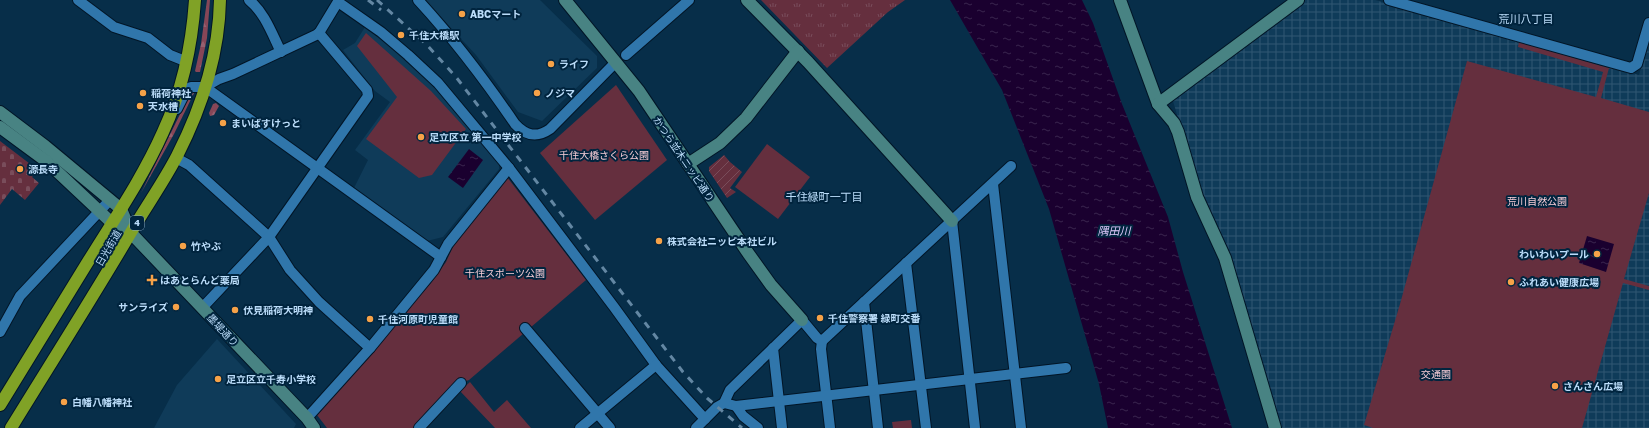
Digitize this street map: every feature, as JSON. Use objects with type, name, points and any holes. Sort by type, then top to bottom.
[{"type":"highway","name":"日光街道","points":[[2,397],[112,223],[147,164],[164,130],[173,106],[185,61],[191,36],[196,0]]},
{"type":"highway","name":"日光街道","points":[[11,428],[96,292],[176,158],[196,115],[205,87],[217,33],[220,0]]},
{"type":"street","points":[[78,0],[114,27],[148,38],[170,55],[185,61]]},
{"type":"street","points":[[249,0],[256,5],[262,13],[281,52]]},
{"type":"street","points":[[418,0],[444,28],[467,57],[515,124],[528,134],[543,134],[550,129],[615,63]]},
{"type":"street","name":"かつら並木ニッピ通り","points":[[565,0],[639,91],[748,253],[771,285],[802,320]]},
{"type":"street","points":[[626,55],[689,0]]},
{"type":"street","points":[[748,0],[798,51],[952,221],[974,428]]},
{"type":"street","points":[[1120,0],[1158,104],[1174,123],[1178,132],[1197,197],[1225,258],[1275,428]]},
{"type":"street","points":[[1158,104],[1298,0]]},
{"type":"street","points":[[1389,0],[1631,68],[1637,64],[1649,23]]},
{"type":"street","points":[[164,130],[187,89],[191,87],[205,87],[218,79],[233,74],[319,33],[338,1],[381,32],[433,78],[509,168],[656,365],[705,419]]},
{"type":"street","points":[[202,308],[269,237],[368,96],[368,90],[319,33]]},
{"type":"street","points":[[688,164],[720,143],[746,118],[798,51]]},
{"type":"street","points":[[205,87],[441,257]]},
{"type":"street","name":"墨堤通り","points":[[0,112],[40,142],[120,209],[131,233],[310,423]]},
{"type":"street","name":"墨堤通り","points":[[0,127],[46,161],[112,223],[131,233]]},
{"type":"street","points":[[176,158],[189,165],[269,237],[290,270],[315,297],[370,348]]},
{"type":"street","points":[[830,428],[821,349],[822,341],[1011,166]]},
{"type":"street","points":[[310,423],[434,270],[448,244],[509,168]]},
{"type":"street","points":[[993,184],[1021,428]]},
{"type":"street","points":[[0,332],[20,296],[110,200]]},
{"type":"street","points":[[906,263],[926,428]]},
{"type":"street","points":[[864,302],[878,428]]},
{"type":"street","points":[[696,428],[717,407],[724,403],[730,390],[802,320],[817,338],[822,341]]},
{"type":"street","points":[[525,328],[610,428]]},
{"type":"street","points":[[773,348],[782,428]]},
{"type":"street","points":[[580,428],[597,412],[656,365]]},
{"type":"street","points":[[724,403],[736,406],[1066,368]]},
{"type":"street","points":[[418,428],[461,383]]},
{"type":"street","points":[[736,406],[743,416],[758,428]]},
{"type":"shaded area","points":[[425,0],[540,0],[597,56],[597,68],[542,121],[518,112],[476,55]]},
{"type":"shaded area","points":[[1305,0],[1375,0],[1639,75],[1649,40],[1649,428],[1280,428],[1199,189],[1173,101],[1175,95]]},
{"type":"shaded area","name":"足立区立 第一中学校","points":[[365,27],[431,84],[499,164],[499,169],[443,237],[427,241],[354,188],[368,160],[355,150],[390,102],[375,91],[343,50],[355,43]]},
{"type":"shaded area","name":"足立区立千寿小学校","points":[[217,339],[296,424],[294,428],[154,428],[177,385]]},
{"type":"green space","points":[[207,0],[210,0],[207,38],[200,72],[196,72],[195,71],[201,44]]},
{"type":"green space","points":[[761,0],[905,0],[888,12],[827,68]]},
{"type":"green space","points":[[366,33],[431,91],[466,129],[432,175],[419,178],[366,139],[397,97],[357,46]]},
{"type":"green space","name":"荒川自然公園","points":[[1519,42],[1609,68],[1601,98],[1649,112],[1649,193],[1624,279],[1649,286],[1649,290],[1623,283],[1582,428],[1373,428],[1364,425],[1400,304],[1467,61],[1596,97],[1603,72],[1518,47]]},
{"type":"green space","name":"千住大橋さくら公園","points":[[616,85],[667,160],[595,220],[540,153]]},
{"type":"green space","points":[[191,92],[194,93],[174,134],[141,193]]},
{"type":"green space","points":[[216,103],[219,106],[214,115],[210,116],[209,113],[213,104]]},
{"type":"green space","name":"源長寺","points":[[0,141],[38,170],[32,177],[39,183],[25,200],[12,189],[0,205]]},
{"type":"green space","points":[[767,144],[810,177],[778,219],[735,187]]},
{"type":"green space","points":[[724,155],[742,172],[730,188],[736,192],[727,198],[709,171],[709,167]]},
{"type":"green space","name":"千住スポーツ公園","points":[[507,177],[586,280],[469,380],[455,385],[415,428],[327,428],[317,415],[430,284],[446,262],[455,242]]},
{"type":"green space","points":[[470,382],[494,412],[507,400],[531,428],[495,428],[460,391]]},
{"type":"green space","points":[[911,420],[912,428],[893,428],[892,422]]},
{"type":"water","name":"隅田川","points":[[950,0],[1082,0],[1093,23],[1122,104],[1168,217],[1183,272],[1232,428],[1108,428],[1099,384],[1049,209],[1002,90]]},
{"type":"water","points":[[469,149],[483,160],[463,188],[448,177]]},
{"type":"water","name":"わいわいプール","points":[[1587,236],[1614,244],[1606,272],[1579,263]]},
{"type":"railway","points":[[368,0],[381,10]]},
{"type":"railway","points":[[377,0],[427,45],[456,77],[683,372],[707,398],[742,428]]},
{"type":"place","name":"ABCマート","points":[[462,14]]},
{"type":"place","name":"千住大橋駅","points":[[401,35]]},
{"type":"place","name":"ライフ","points":[[551,64]]},
{"type":"place","name":"稲荷神社","points":[[143,93]]},
{"type":"place","name":"ノジマ","points":[[537,93]]},
{"type":"place","name":"天水槽","points":[[140,106]]},
{"type":"place","name":"まいばすけっと","points":[[223,123]]},
{"type":"place","name":"足立区立 第一中学校","points":[[421,137]]},
{"type":"place","name":"源長寺","points":[[20,169]]},
{"type":"place","name":"株式会社ニッピ本社ビル","points":[[659,241]]},
{"type":"place","name":"竹やぶ","points":[[183,246]]},
{"type":"place","name":"わいわいプール","points":[[1597,254]]},
{"type":"place","name":"はあとらんど薬局","points":[[152,280]]},
{"type":"place","name":"ふれあい健康広場","points":[[1511,282]]},
{"type":"place","name":"サンライズ","points":[[176,307]]},
{"type":"place","name":"伏見稲荷大明神","points":[[235,310]]},
{"type":"place","name":"千住警察署 緑町交番","points":[[820,318]]},
{"type":"place","name":"千住河原町児童館","points":[[370,319]]},
{"type":"place","name":"足立区立千寿小学校","points":[[218,379]]},
{"type":"place","name":"さんさん広場","points":[[1555,386]]},
{"type":"place","name":"白幡八幡神社","points":[[64,402]]},
{"type":"district","name":"荒川八丁目","points":[[1526,19]]},
{"type":"district","name":"千住緑町一丁目","points":[[824,197]]},
{"type":"park label","name":"交通園","points":[[1436,374]]}]
